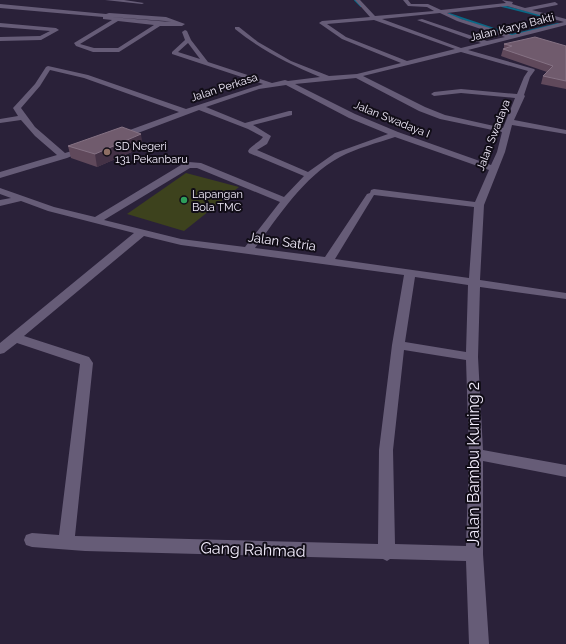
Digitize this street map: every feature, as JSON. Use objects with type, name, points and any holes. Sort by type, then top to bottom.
[{"type":"street","points":[[107,0],[142,3]]},
{"type":"street","points":[[357,0],[374,18],[462,50]]},
{"type":"street","points":[[405,0],[410,5],[426,6],[512,37]]},
{"type":"street","points":[[504,0],[511,3],[509,5]]},
{"type":"street","points":[[0,2],[3,3],[0,6],[106,16],[116,15],[166,19],[182,24]]},
{"type":"street","points":[[474,3],[486,8]]},
{"type":"street","points":[[523,9],[555,4]]},
{"type":"street","points":[[406,63],[344,38],[322,23],[442,13],[509,5],[566,22]]},
{"type":"street","points":[[444,6],[455,11]]},
{"type":"street","points":[[106,16],[106,18],[160,24],[182,24]]},
{"type":"street","points":[[118,19],[77,43],[78,45],[93,50],[119,50],[166,19]]},
{"type":"street","points":[[420,20],[486,43]]},
{"type":"street","name":"Jalan Karya Bakti","points":[[462,50],[566,22]]},
{"type":"street","points":[[182,24],[188,40],[205,62]]},
{"type":"street","points":[[0,25],[56,30],[41,38],[0,39]]},
{"type":"street","points":[[0,39],[24,27]]},
{"type":"street","points":[[237,28],[256,43],[289,62],[329,78]]},
{"type":"street","points":[[548,28],[560,31]]},
{"type":"street","points":[[188,40],[174,53],[269,84]]},
{"type":"street","name":"Jalan Perkasa","points":[[110,140],[243,91],[269,84],[357,76],[462,50]]},
{"type":"street","name":"Jalan Swadaya","points":[[462,50],[532,70],[527,77],[506,132],[501,152],[482,195],[474,283]]},
{"type":"street","points":[[64,156],[37,134],[22,117],[18,108],[38,86],[48,68],[86,76],[186,112]]},
{"type":"street","points":[[357,76],[422,109],[443,117],[506,132]]},
{"type":"street","name":"Jalan Swadaya I","points":[[285,82],[352,116],[395,134],[493,169]]},
{"type":"street","points":[[434,94],[461,91],[521,96]]},
{"type":"street","points":[[199,107],[267,136],[264,142],[252,150],[254,153],[308,175]]},
{"type":"street","points":[[248,127],[246,125],[289,113]]},
{"type":"street","points":[[0,121],[22,117]]},
{"type":"street","points":[[511,122],[566,132]]},
{"type":"street","points":[[248,250],[308,175],[338,155],[395,134]]},
{"type":"street","points":[[0,175],[64,156],[94,145]]},
{"type":"street","points":[[96,221],[184,167],[193,165],[198,165],[287,201]]},
{"type":"street","name":"Jalan Satria","points":[[0,191],[51,210],[181,242],[328,261],[566,296]]},
{"type":"street","points":[[328,261],[372,194],[480,205]]},
{"type":"street","points":[[0,203],[19,199]]},
{"type":"street","points":[[0,350],[142,232]]},
{"type":"street","points":[[387,553],[386,450],[398,345],[410,273]]},
{"type":"street","name":"Jalan Bambu Kuning 2","points":[[474,283],[472,357],[476,454],[474,554],[479,644]]},
{"type":"street","points":[[16,338],[84,360],[87,363],[66,542]]},
{"type":"street","points":[[398,345],[472,357]]},
{"type":"street","points":[[476,454],[566,471]]},
{"type":"street","name":"Gang Rahmad","points":[[32,540],[85,544],[387,553],[474,554]]},
{"type":"green space","name":"Lapangan Bola TMC","points":[[186,173],[239,187],[184,231],[127,214]]},
{"type":"building","points":[[535,37],[566,46],[566,81],[543,76],[553,66],[503,49],[512,46],[504,44]]},
{"type":"building","points":[[122,127],[141,134],[95,154],[68,146]]},
{"type":"waterway","points":[[355,0],[361,6]]},
{"type":"waterway","points":[[502,6],[542,16]]},
{"type":"waterway","points":[[449,14],[512,35],[558,24]]},
{"type":"place","name":"SD Negeri 131 Pekanbaru","points":[[107,152]]},
{"type":"place","name":"Lapangan Bola TMC","points":[[184,200]]}]
